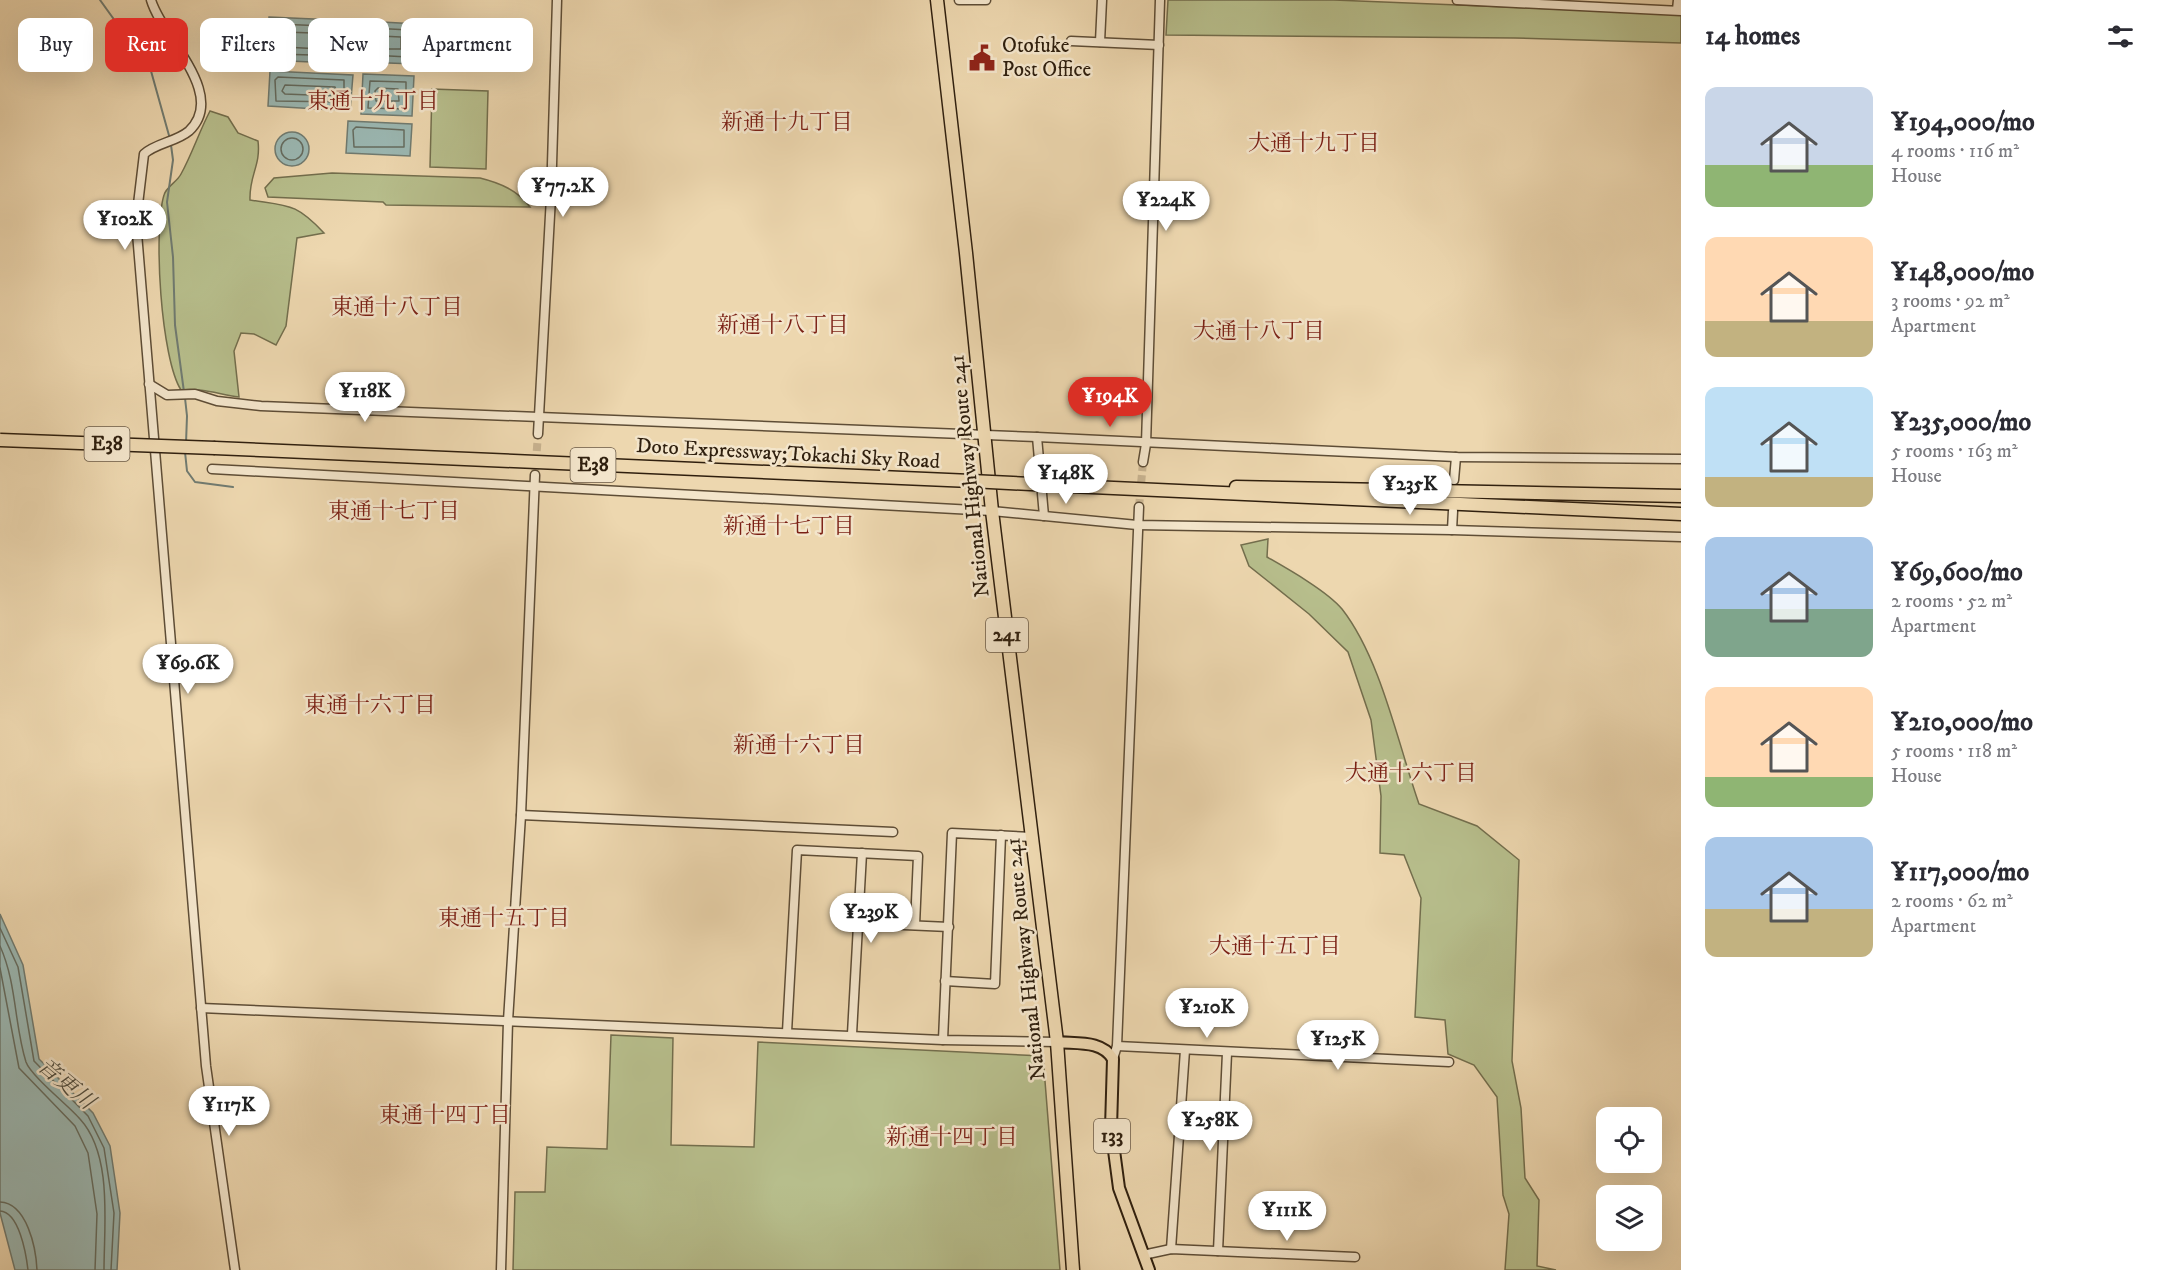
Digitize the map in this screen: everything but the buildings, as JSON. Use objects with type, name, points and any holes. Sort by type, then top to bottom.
[{"type":"highway","name":"National Highway Route 241","points":[[937,0],[992,512],[1057,1042],[1072,1270]]},
{"type":"highway","name":"Doto Expressway;Tokachi Sky Road","points":[[0,440],[1681,514]]},
{"type":"highway","name":"Doto Expressway;Tokachi Sky Road","points":[[1070,486],[1494,491],[1681,496]]},
{"type":"main road","points":[[1057,1042],[1098,1046],[1108,1050],[1113,1059]]},
{"type":"main road","name":"133","points":[[1113,1059],[1111,1128],[1119,1188],[1149,1270]]},
{"type":"street","points":[[151,0],[188,65],[202,101],[200,119],[187,132],[147,150],[141,160],[136,221],[201,1008],[219,1167],[235,1270]]},
{"type":"street","points":[[538,434],[551,198],[557,0]]},
{"type":"street","points":[[959,0],[986,0]]},
{"type":"street","points":[[1100,42],[1102,0]]},
{"type":"street","points":[[1143,462],[1146,444],[1160,0]]},
{"type":"street","points":[[1457,0],[1631,4],[1679,10],[1678,0]]},
{"type":"street","points":[[1071,41],[1159,45]]},
{"type":"street","points":[[149,384],[166,395],[195,394],[217,401],[261,406],[1037,436],[1146,444],[1456,457],[1681,459]]},
{"type":"street","points":[[1037,436],[1044,516]]},
{"type":"street","points":[[1454,480],[1456,457]]},
{"type":"street","points":[[212,469],[992,512],[1137,525],[1452,530],[1681,537]]},
{"type":"street","points":[[501,1270],[508,1021],[521,814],[535,475]]},
{"type":"street","points":[[1113,1059],[1117,1047],[1139,507]]},
{"type":"street","points":[[1452,530],[1453,511]]},
{"type":"street","points":[[521,814],[893,832]]},
{"type":"street","points":[[943,1040],[952,833],[1032,837]]},
{"type":"street","points":[[945,981],[995,984],[1001,835]]},
{"type":"street","points":[[787,1032],[797,850],[918,856],[915,926]]},
{"type":"street","points":[[852,1034],[862,853]]},
{"type":"street","points":[[859,923],[949,927]]},
{"type":"street","points":[[201,1008],[852,1034],[943,1040],[1057,1042]]},
{"type":"street","points":[[1117,1047],[1449,1062]]},
{"type":"street","points":[[1171,1249],[1185,1050]]},
{"type":"street","points":[[1218,1251],[1227,1053]]},
{"type":"street","points":[[1143,1255],[1171,1249],[1355,1257]]},
{"type":"green space","points":[[1168,0],[1334,0],[1681,14],[1681,43],[1515,38],[1166,35]]},
{"type":"green space","points":[[432,89],[488,91],[486,169],[430,167]]},
{"type":"green space","points":[[210,111],[228,117],[238,133],[258,141],[258,157],[251,184],[250,200],[274,203],[299,211],[324,233],[297,238],[286,326],[276,345],[254,334],[241,333],[234,351],[239,397],[181,390],[168,352],[164,324],[159,236],[164,195],[181,174]]},
{"type":"green space","points":[[332,173],[480,178],[508,188],[530,207],[386,205],[383,202],[268,197],[265,188],[274,178]]},
{"type":"green space","points":[[1268,539],[1267,557],[1327,595],[1342,609],[1356,629],[1378,677],[1419,804],[1477,826],[1519,860],[1512,1061],[1521,1108],[1525,1178],[1539,1200],[1537,1266],[1556,1270],[1505,1270],[1509,1214],[1503,1195],[1497,1097],[1474,1065],[1448,1054],[1445,1020],[1415,1017],[1421,898],[1404,855],[1380,853],[1381,796],[1371,720],[1348,652],[1309,614],[1249,566],[1241,545]]},
{"type":"green space","points":[[611,1035],[673,1038],[671,1145],[754,1147],[758,1042],[1043,1056],[1060,1270],[513,1270],[515,1192],[545,1192],[547,1147],[607,1149]]},
{"type":"water","points":[[296,18],[308,19],[308,62],[296,61]]},
{"type":"water","points":[[389,22],[401,23],[401,63],[389,63]]},
{"type":"water","points":[[270,72],[353,75],[350,111],[268,106]]},
{"type":"water","points":[[363,74],[414,76],[412,116],[361,114]]},
{"type":"water","points":[[348,121],[412,124],[410,156],[346,153]]},
{"type":"water","points":[[292,132],[304,137],[309,149],[304,161],[292,166],[280,161],[275,149],[280,137]]},
{"type":"water","points":[[0,914],[23,965],[39,1059],[93,1113],[110,1146],[120,1213],[117,1270],[15,1270],[0,1213]]},
{"type":"waterway","points":[[100,0],[151,71],[170,139]]},
{"type":"waterway","points":[[171,145],[173,160],[167,202],[173,257],[175,325],[184,392]]},
{"type":"waterway","points":[[185,398],[186,443]]},
{"type":"waterway","points":[[185,452],[187,471],[195,482],[233,487]]},
{"type":"tunnel","points":[[535,475],[538,434]]},
{"type":"tunnel","points":[[1139,507],[1143,462]]},
{"type":"place","name":"Otofuke Post Office","points":[[982,58]]},
{"type":"district","name":"東通十九丁目","points":[[373,101]]},
{"type":"district","name":"新通十九丁目","points":[[787,122]]},
{"type":"district","name":"大通十九丁目","points":[[1314,143]]},
{"type":"district","name":"東通十八丁目","points":[[397,307]]},
{"type":"district","name":"新通十八丁目","points":[[783,325]]},
{"type":"district","name":"大通十八丁目","points":[[1259,331]]},
{"type":"district","name":"東通十七丁目","points":[[394,511]]},
{"type":"district","name":"新通十七丁目","points":[[789,526]]},
{"type":"district","name":"東通十六丁目","points":[[370,705]]},
{"type":"district","name":"新通十六丁目","points":[[799,745]]},
{"type":"district","name":"大通十六丁目","points":[[1411,773]]},
{"type":"district","name":"東通十五丁目","points":[[504,918]]},
{"type":"district","name":"大通十五丁目","points":[[1275,946]]},
{"type":"district","name":"東通十四丁目","points":[[445,1115]]},
{"type":"district","name":"新通十四丁目","points":[[952,1137]]},
{"type":"water label","name":"音更川","points":[[66,1084]]}]
